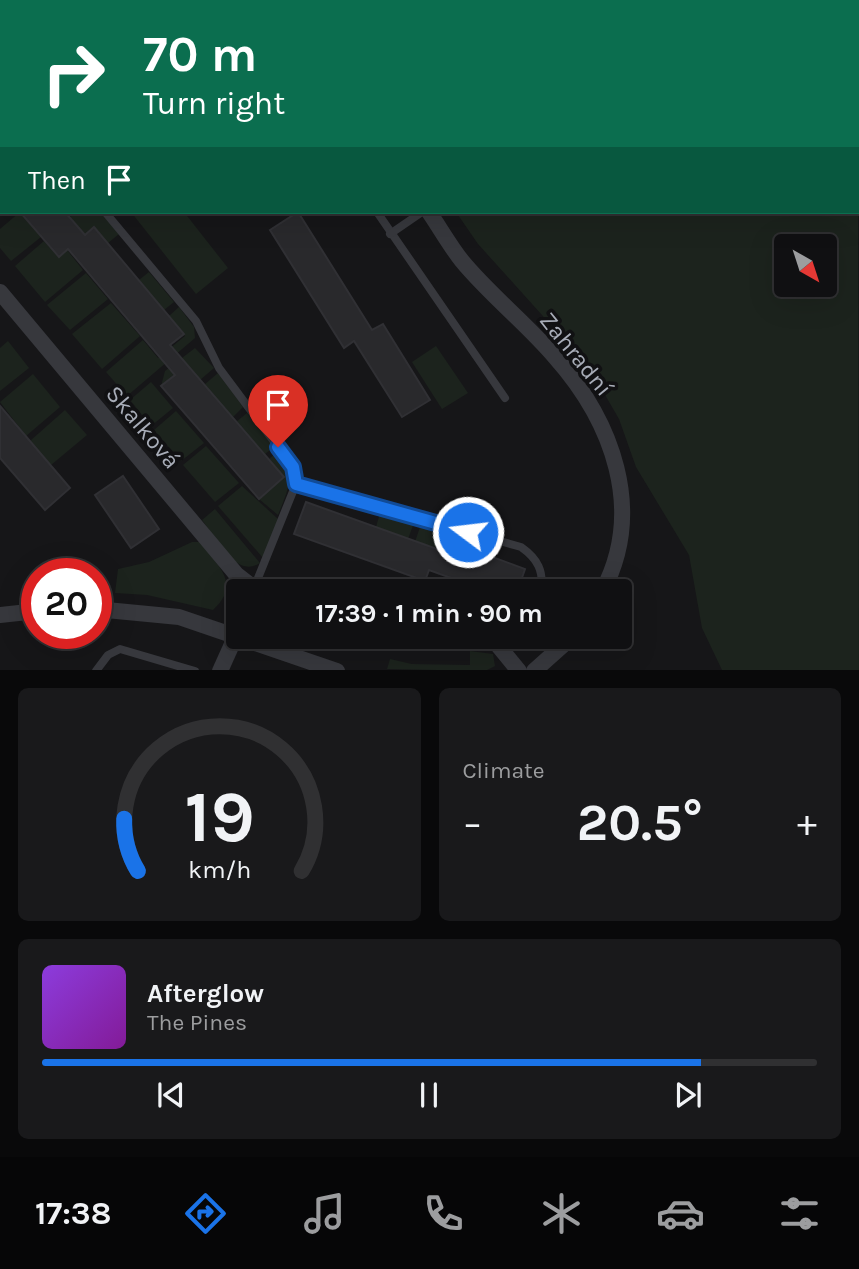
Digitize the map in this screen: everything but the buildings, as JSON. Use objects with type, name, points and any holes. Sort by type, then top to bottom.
[{"type":"street","name":"Zahradní","points":[[430,214],[462,260],[575,380],[599,420],[615,459],[622,488],[620,546],[608,579]]},
{"type":"street","name":"Skalková","points":[[0,292],[243,579]]},
{"type":"street","points":[[112,611],[179,617],[226,631]]},
{"type":"street","points":[[0,615],[21,613]]},
{"type":"street","points":[[220,670],[230,649]]},
{"type":"street","points":[[279,649],[337,670]]},
{"type":"street","points":[[501,649],[519,670]]},
{"type":"street","points":[[534,670],[558,649]]},
{"type":"lane","points":[[107,214],[196,321],[219,368],[293,467],[296,484],[261,579]]},
{"type":"lane","points":[[378,214],[505,398]]},
{"type":"lane","points":[[390,234],[419,214]]},
{"type":"lane","points":[[296,484],[521,547],[538,562],[543,579]]},
{"type":"lane","points":[[96,670],[108,654],[128,649],[195,670]]},
{"type":"shaded area","points":[[18,214],[22,214],[41,237],[11,261],[0,248],[0,229]]},
{"type":"shaded area","points":[[74,214],[102,214],[119,234],[108,243],[94,228],[85,235],[70,217]]},
{"type":"shaded area","points":[[133,214],[186,214],[228,268],[196,294]]},
{"type":"shaded area","points":[[457,214],[858,214],[859,670],[722,670],[702,628],[689,555],[636,467],[619,419],[577,354],[478,244]]},
{"type":"shaded area","points":[[44,241],[58,257],[67,250],[83,270],[45,302],[15,266]]},
{"type":"shaded area","points":[[149,272],[174,302],[164,310],[139,280]]},
{"type":"shaded area","points":[[86,273],[108,299],[70,330],[47,305]]},
{"type":"shaded area","points":[[111,303],[140,336],[102,369],[72,334]]},
{"type":"shaded area","points":[[179,307],[194,327],[195,338],[127,396],[106,372],[143,340],[158,358],[185,336],[169,316]]},
{"type":"shaded area","points":[[8,341],[29,368],[0,391],[0,348]]},
{"type":"shaded area","points":[[436,346],[468,393],[442,409],[412,362]]},
{"type":"shaded area","points":[[195,348],[214,368],[200,380],[186,364],[161,386],[165,371]]},
{"type":"shaded area","points":[[218,373],[243,407],[233,417],[204,385]]},
{"type":"shaded area","points":[[33,374],[60,407],[26,436],[0,402]]},
{"type":"shaded area","points":[[151,382],[173,408],[151,426],[130,400]]},
{"type":"shaded area","points":[[65,410],[87,435],[51,465],[30,441]]},
{"type":"shaded area","points":[[176,411],[204,443],[181,461],[154,430]]},
{"type":"shaded area","points":[[247,413],[274,447],[265,454],[236,422]]},
{"type":"shaded area","points":[[206,446],[239,483],[215,502],[183,465]]},
{"type":"shaded area","points":[[277,452],[288,476],[285,497],[278,515],[259,499],[284,477],[269,459]]},
{"type":"shaded area","points":[[242,486],[278,519],[263,558],[218,506]]},
{"type":"shaded area","points":[[215,509],[260,563],[242,566],[220,546],[202,520]]},
{"type":"shaded area","points":[[380,513],[414,523],[408,539],[376,527]]},
{"type":"shaded area","points":[[421,524],[464,536],[461,545],[441,538],[437,549],[415,542]]},
{"type":"shaded area","points":[[192,542],[200,542],[224,575],[226,592],[222,601],[213,610],[147,595],[115,593],[118,569],[149,562]]},
{"type":"shaded area","points":[[470,651],[493,654],[495,666],[487,670],[387,669],[390,659],[412,664],[470,665]]},
{"type":"route","points":[[278,447],[293,467],[296,484],[468,532]]}]
